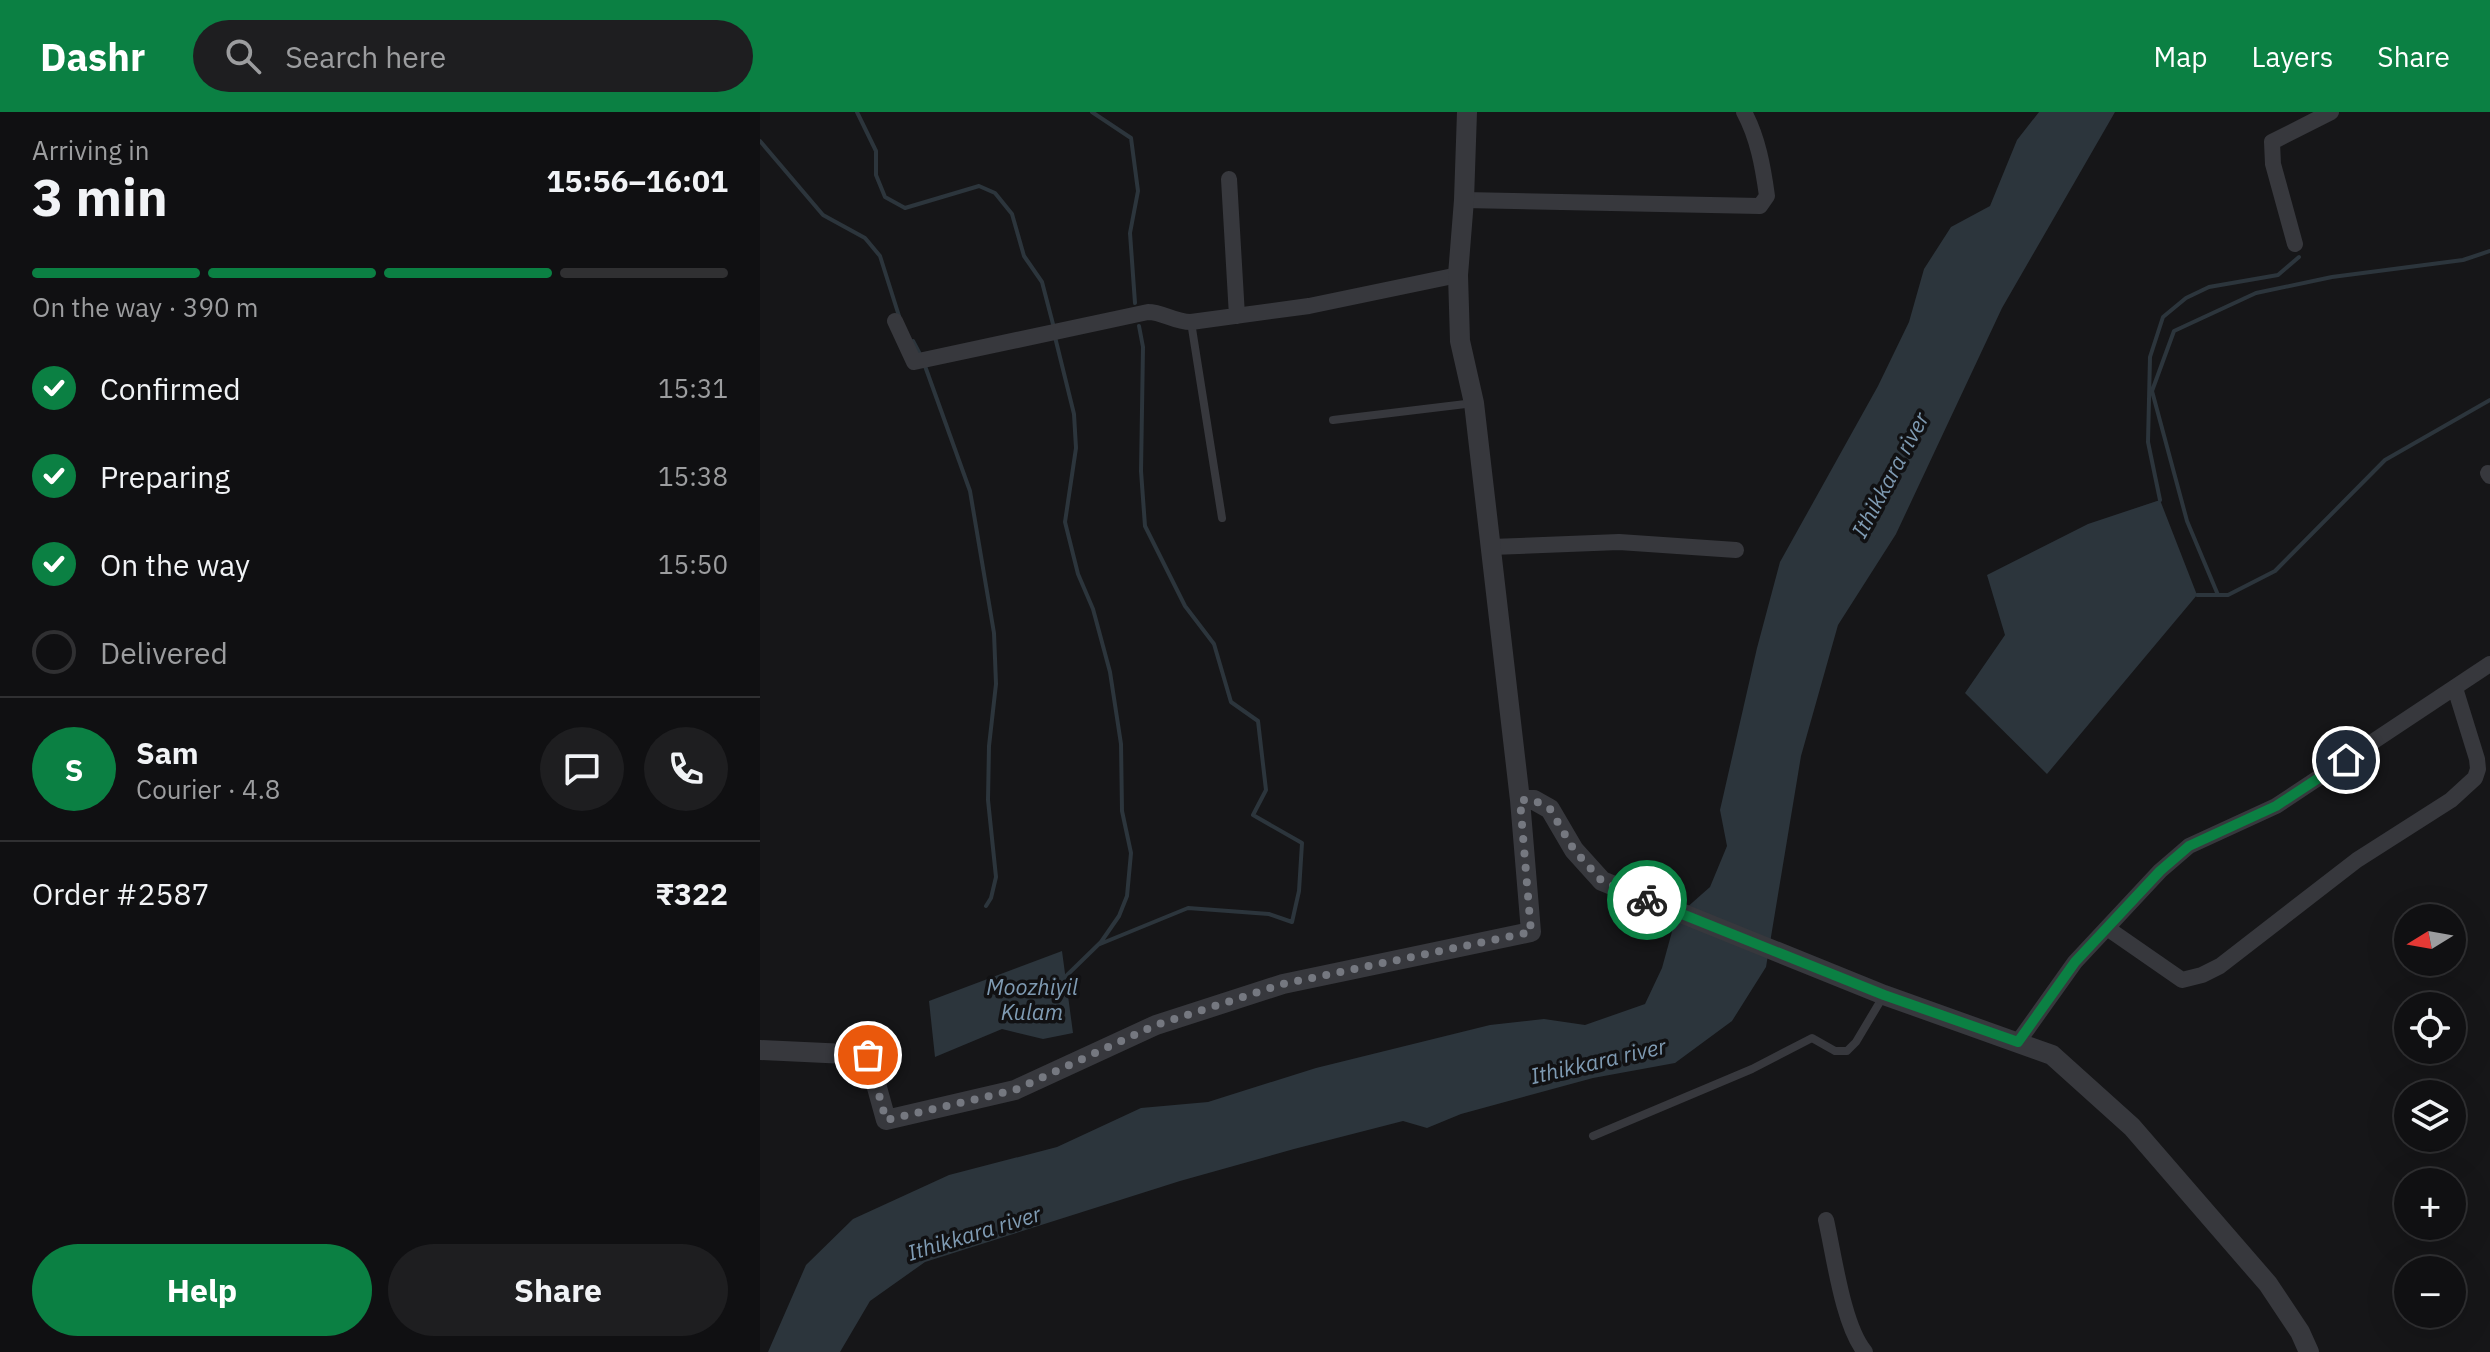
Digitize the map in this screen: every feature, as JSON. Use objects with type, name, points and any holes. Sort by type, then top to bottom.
[{"type":"street","points":[[760,1050],[868,1055],[886,1120],[1015,1090],[1156,1025],[1283,984],[1531,932],[1520,800],[1474,403],[1460,341],[1458,275],[1467,112]]},
{"type":"street","points":[[1464,200],[1760,206],[1767,196],[1765,180],[1754,130],[1744,112]]},
{"type":"street","points":[[2295,244],[2273,164],[2272,142],[2331,112]]},
{"type":"street","points":[[1229,179],[1237,316]]},
{"type":"street","points":[[895,321],[914,362],[1148,312],[1179,322],[1191,322],[1309,306],[1458,275]]},
{"type":"street","points":[[1491,547],[1619,542],[1736,550]]},
{"type":"street","points":[[2018,1042],[2075,962],[2160,871],[2189,846],[2276,806],[2490,664]]},
{"type":"street","points":[[2107,928],[2182,980],[2220,966],[2357,860],[2451,800],[2475,778],[2477,759],[2455,688]]},
{"type":"street","points":[[1520,800],[1534,800],[1550,809],[1574,850],[1602,881],[1884,995],[2052,1055],[2132,1127],[2268,1284],[2300,1332],[2309,1352]]},
{"type":"street","points":[[1826,1220],[1850,1325],[1865,1352]]},
{"type":"lane","points":[[1191,322],[1222,518]]},
{"type":"lane","points":[[1333,420],[1474,403]]},
{"type":"lane","points":[[1593,1136],[1752,1069],[1812,1038],[1835,1051],[1847,1051],[1856,1042],[1884,995]]},
{"type":"water","name":"Ithikkara river","points":[[2039,112],[2115,112],[2002,308],[1896,534],[1838,625],[1801,756],[1766,967],[1732,1021],[1675,1063],[1593,1078],[1461,1114],[1427,1128],[1403,1121],[1294,1149],[1180,1181],[925,1262],[870,1301],[840,1352],[768,1352],[806,1265],[853,1219],[949,1175],[1057,1147],[1141,1108],[1208,1102],[1316,1068],[1490,1025],[1544,1019],[1585,1025],[1645,1004],[1662,968],[1676,917],[1710,887],[1727,846],[1720,810],[1780,562],[1878,386],[1909,322],[1924,269],[1951,227],[1990,206],[2017,140]]},
{"type":"water","points":[[2160,500],[2197,595],[2047,774],[1965,693],[2005,635],[1987,575],[2088,524]]},
{"type":"water","name":"Moozhiyil Kulam","points":[[1062,951],[1073,1033],[1043,1039],[1002,1029],[935,1057],[929,1001]]},
{"type":"waterway","points":[[857,112],[876,151],[876,175],[885,197],[905,208],[979,186],[995,193],[1012,214],[1024,256],[1042,282],[1054,328]]},
{"type":"waterway","points":[[1092,112],[1131,138],[1138,191],[1130,233],[1135,303]]},
{"type":"waterway","points":[[760,141],[823,215],[865,238],[880,256],[899,316]]},
{"type":"waterway","points":[[2218,595],[2187,521],[2152,391],[2174,331],[2256,293],[2332,277],[2463,260],[2490,251]]},
{"type":"waterway","points":[[2160,500],[2148,442],[2150,357],[2163,317],[2186,298],[2209,287],[2278,275],[2299,257]]},
{"type":"waterway","points":[[1100,944],[1188,908],[1269,914],[1292,922],[1299,891],[1302,843],[1253,815],[1266,790],[1258,721],[1231,702],[1214,644],[1185,606],[1145,526],[1141,471],[1143,347],[1139,326]]},
{"type":"waterway","points":[[1055,337],[1074,414],[1076,448],[1065,522],[1078,574],[1093,609],[1110,672],[1121,744],[1122,811],[1131,853],[1127,896],[1119,916],[1101,942],[1062,980]]},
{"type":"waterway","points":[[913,341],[922,358]]},
{"type":"waterway","points":[[925,366],[970,491],[994,633],[996,684],[989,746],[988,800],[996,877],[986,906]]},
{"type":"waterway","points":[[2197,595],[2228,595],[2275,571],[2385,460],[2490,400]]},
{"type":"way so far","points":[[868,1055],[886,1120],[1015,1090],[1156,1025],[1283,984],[1531,932],[1520,800],[1534,800],[1550,809],[1574,850],[1602,881],[1647,900]]},
{"type":"route","points":[[1647,900],[1884,995],[2018,1042],[2075,962],[2160,871],[2189,846],[2276,806],[2346,760]]}]
